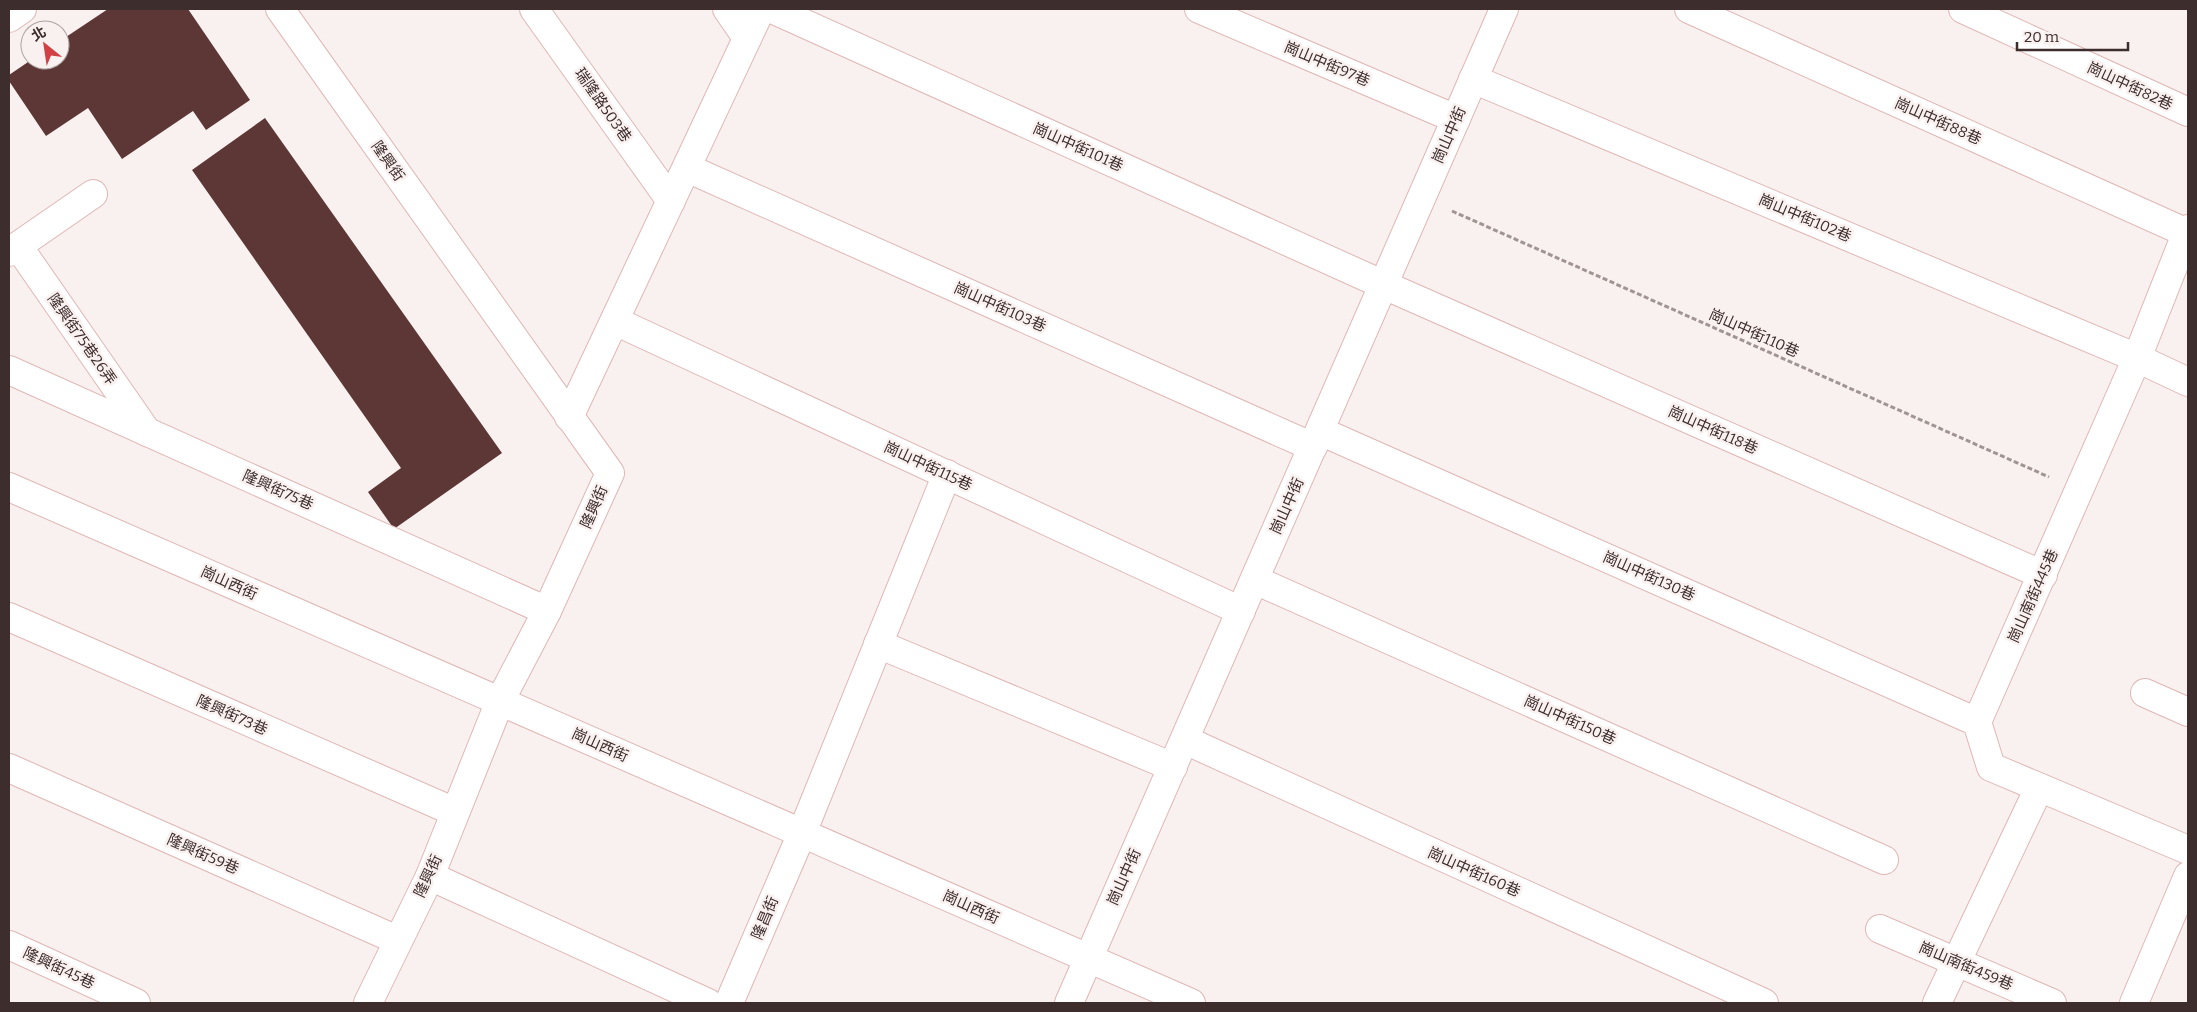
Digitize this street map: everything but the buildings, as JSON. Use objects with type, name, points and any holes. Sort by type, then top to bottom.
[{"type":"street","points":[[9,18],[22,9]]},
{"type":"street","name":"隆興街","points":[[280,9],[610,474],[547,611],[500,701],[430,876],[397,940],[368,1003]]},
{"type":"street","name":"瑞隆路503巷","points":[[534,9],[671,201]]},
{"type":"street","points":[[727,9],[747,38]]},
{"type":"street","points":[[569,417],[761,9]]},
{"type":"street","name":"崗山中街101巷","points":[[772,9],[1384,285]]},
{"type":"street","name":"崗山中街97巷","points":[[1199,9],[1456,119]]},
{"type":"street","name":"崗山中街","points":[[1069,1003],[1504,9]]},
{"type":"street","name":"崗山中街88巷","points":[[1689,9],[2188,231]]},
{"type":"street","name":"崗山中街82巷","points":[[1962,9],[2188,112]]},
{"type":"street","name":"崗山中街102巷","points":[[1474,79],[2137,358],[2188,382]]},
{"type":"street","name":"崗山中街103巷","points":[[687,168],[1317,439]]},
{"type":"street","points":[[13,249],[94,194]]},
{"type":"street","name":"崗山南街445巷","points":[[1977,722],[2137,358],[2188,231]]},
{"type":"street","name":"隆興街75巷26弄","points":[[13,249],[147,432]]},
{"type":"street","name":"崗山中街118巷","points":[[1384,285],[2043,575]]},
{"type":"street","name":"崗山中街115巷","points":[[615,321],[1242,610]]},
{"type":"street","name":"隆興街75巷","points":[[9,370],[547,611]]},
{"type":"street","name":"崗山中街130巷","points":[[1317,439],[1977,722]]},
{"type":"street","name":"隆昌街","points":[[729,1003],[802,833],[946,474]]},
{"type":"street","name":"崗山西街","points":[[9,487],[1191,1003]]},
{"type":"street","name":"崗山中街150巷","points":[[1255,580],[1884,860]]},
{"type":"street","name":"隆興街73巷","points":[[9,617],[456,812]]},
{"type":"street","points":[[878,644],[1173,767]]},
{"type":"street","points":[[2145,693],[2188,712]]},
{"type":"street","points":[[1977,722],[1991,767],[2188,850]]},
{"type":"street","name":"崗山中街160巷","points":[[1185,740],[1764,1003]]},
{"type":"street","name":"隆興街59巷","points":[[9,768],[397,940]]},
{"type":"street","points":[[1937,1003],[2039,788]]},
{"type":"street","points":[[430,876],[708,1003]]},
{"type":"street","points":[[2134,1003],[2188,876]]},
{"type":"street","name":"崗山南街459巷","points":[[1880,929],[2052,1003]]},
{"type":"street","name":"隆興街45巷","points":[[9,945],[136,1003]]},
{"type":"path","name":"崗山中街110巷","points":[[1421,198],[2078,489]]}]
